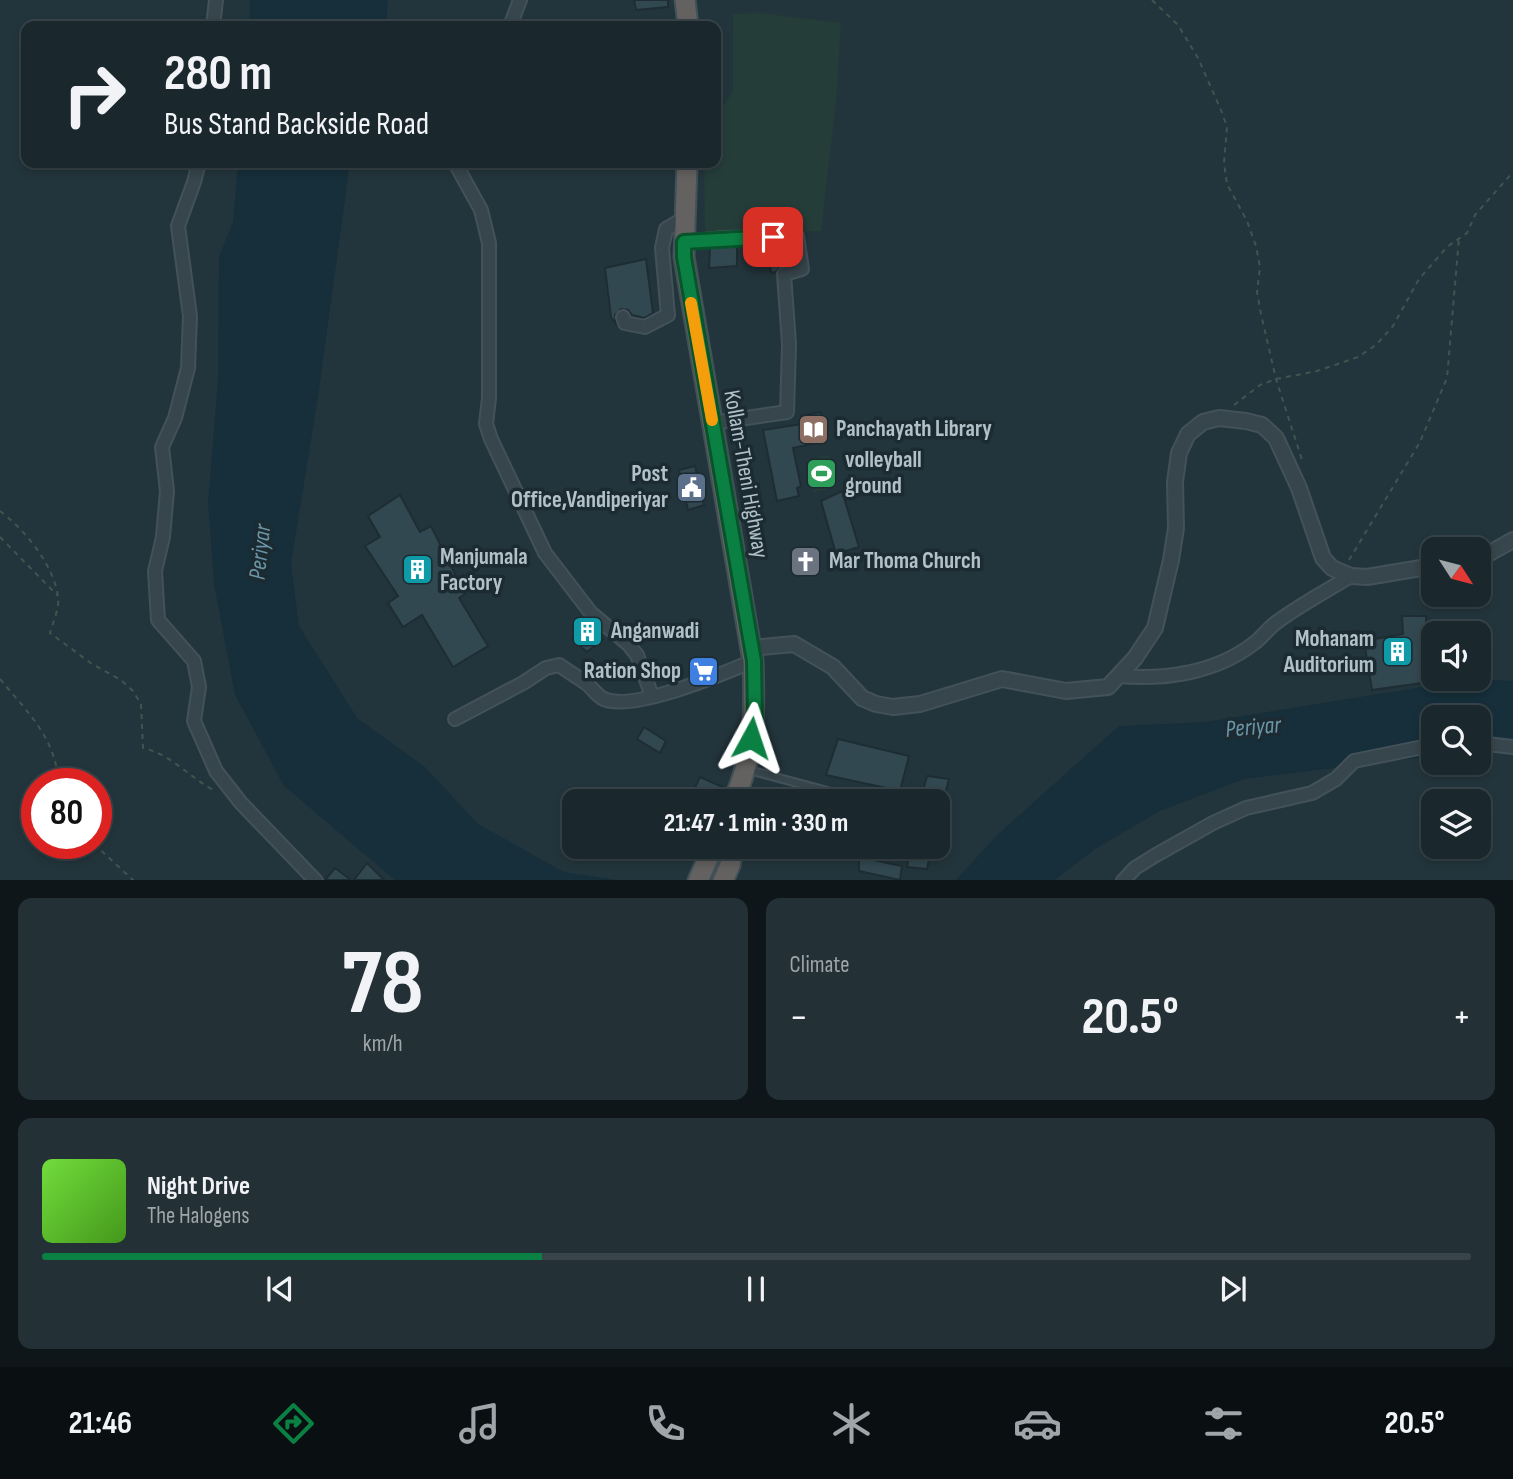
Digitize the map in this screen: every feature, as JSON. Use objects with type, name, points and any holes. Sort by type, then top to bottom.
[{"type":"highway","points":[[685,0],[687,21]]},
{"type":"highway","name":"Kollam-Theni Highway","points":[[687,168],[684,257],[752,655],[755,718],[738,789]]},
{"type":"highway","points":[[698,880],[707,859]]},
{"type":"street","points":[[214,21],[216,0]]},
{"type":"street","points":[[512,21],[520,0]]},
{"type":"street","points":[[198,168],[178,226],[190,316],[188,368],[175,418],[162,447],[167,491],[163,537],[155,571],[158,620],[194,661],[199,687],[194,721],[216,771],[309,877]]},
{"type":"street","points":[[458,168],[481,210],[489,243],[489,398],[486,424],[491,439],[545,553],[591,613],[637,655],[652,696]]},
{"type":"street","points":[[623,317],[625,323],[645,327],[668,315],[662,248],[666,229],[685,218]]},
{"type":"street","points":[[684,242],[797,236],[799,241],[802,269],[784,274],[789,344],[787,412],[716,435]]},
{"type":"street","points":[[455,719],[523,683],[545,668],[558,665],[586,683],[604,699],[624,701],[693,685],[752,655],[794,644],[833,667],[862,698],[893,707],[920,704],[1002,679],[1066,691],[1108,687],[1135,658],[1155,628],[1176,528],[1175,482],[1180,453],[1188,434],[1203,422],[1219,418],[1262,425],[1276,438],[1299,488],[1323,558],[1332,568],[1346,574],[1367,577],[1421,568]]},
{"type":"street","points":[[1491,552],[1513,540]]},
{"type":"street","points":[[1119,676],[1147,678],[1189,673],[1232,657],[1254,644],[1275,623],[1346,574]]},
{"type":"street","points":[[1491,744],[1513,747]]},
{"type":"street","points":[[1123,880],[1156,855],[1213,822],[1246,808],[1312,793],[1336,779],[1354,761],[1421,747]]},
{"type":"lane","points":[[744,769],[820,789]]},
{"type":"path","points":[[1152,0],[1178,25],[1198,58],[1227,127],[1224,163],[1227,184],[1247,221],[1256,246],[1260,267],[1257,292],[1276,379],[1306,472]]},
{"type":"path","points":[[1219,418],[1259,385],[1317,371],[1358,357],[1376,345],[1394,326],[1419,279],[1447,247],[1467,233],[1475,215],[1513,172]]},
{"type":"path","points":[[1346,574],[1420,442],[1447,377],[1459,238]]},
{"type":"path","points":[[0,511],[40,554],[58,596],[50,633],[92,664],[121,680],[133,691],[141,704],[143,748],[157,751],[219,793],[231,791]]},
{"type":"path","points":[[0,537],[58,596]]},
{"type":"path","points":[[0,679],[49,741],[57,768]]},
{"type":"path","points":[[111,859],[134,880]]},
{"type":"green space","points":[[761,13],[841,23],[836,101],[821,231],[705,235],[704,168],[721,168],[721,109],[733,92],[733,14]]},
{"type":"green space","name":"volleyball ground","points":[[829,455],[836,487],[814,492],[807,460]]},
{"type":"water","points":[[250,0],[388,0],[386,21],[249,21]]},
{"type":"water","name":"Periyar","points":[[238,168],[349,168],[318,397],[291,564],[299,626],[357,718],[425,767],[478,824],[564,872],[617,880],[395,880],[284,786],[235,695],[214,584],[208,502],[218,380],[219,257],[233,222]]},
{"type":"water","name":"Periyar","points":[[1491,680],[1513,681],[1513,750],[1491,751],[1491,705],[1421,705],[1421,757],[1244,779],[1160,811],[1095,849],[1055,880],[956,880],[997,835],[1119,726],[1205,722],[1421,687],[1421,691],[1491,691]]},
{"type":"building","points":[[634,0],[668,0],[668,7],[636,10]]},
{"type":"building","points":[[737,246],[737,266],[709,268],[710,248]]},
{"type":"building","points":[[790,249],[792,263],[771,273],[768,252]]},
{"type":"building","points":[[646,259],[653,313],[644,318],[621,309],[615,315],[616,324],[611,317],[605,268]]},
{"type":"building","points":[[821,412],[826,441],[793,448],[801,486],[797,488],[799,496],[777,501],[763,430],[802,424],[801,416]]},
{"type":"building","name":"Post Office,Vandiperiyar","points":[[695,466],[704,505],[688,510],[679,470]]},
{"type":"building","points":[[842,491],[859,547],[836,554],[821,501]]},
{"type":"building","name":"Manjumala Factory","points":[[400,495],[420,532],[431,526],[465,594],[459,598],[488,646],[453,667],[422,615],[403,627],[388,603],[398,596],[365,546],[380,537],[368,516]]},
{"type":"building","name":"Mar Thoma Church","points":[[809,547],[815,571],[804,575],[798,551]]},
{"type":"building","name":"Mohanam Auditorium","points":[[1402,616],[1426,616],[1426,621],[1421,621],[1421,683],[1372,690],[1364,641],[1403,634]]},
{"type":"building","name":"Anganwadi","points":[[588,623],[603,639],[587,652],[572,639]]},
{"type":"building","points":[[1359,631],[1360,643],[1341,643],[1341,632]]},
{"type":"building","points":[[644,727],[666,741],[660,753],[637,739]]},
{"type":"building","points":[[838,739],[909,756],[901,789],[826,775]]},
{"type":"building","points":[[927,776],[949,779],[946,789],[924,789]]},
{"type":"building","points":[[700,777],[725,788],[725,789],[694,789]]},
{"type":"building","points":[[859,859],[902,866],[900,880],[859,871]]},
{"type":"building","points":[[908,859],[929,859],[927,869],[907,867]]},
{"type":"building","points":[[367,863],[384,880],[354,880]]},
{"type":"building","points":[[335,868],[351,880],[325,880]]},
{"type":"slow traffic","points":[[691,303],[712,420]]},
{"type":"place","name":"Panchayath Library","points":[[813,429]]},
{"type":"place","name":"volleyball ground","points":[[822,473]]},
{"type":"place","name":"Post Office,Vandiperiyar","points":[[691,487]]},
{"type":"place","name":"Mar Thoma Church","points":[[806,561]]},
{"type":"place","name":"Manjumala Factory","points":[[417,570]]},
{"type":"place","name":"Anganwadi","points":[[588,631]]},
{"type":"place","name":"Mohanam Auditorium","points":[[1397,652]]},
{"type":"place","name":"Ration Shop","points":[[704,671]]},
{"type":"route","points":[[751,738],[755,718],[754,661],[684,257],[684,242],[773,237]]}]
